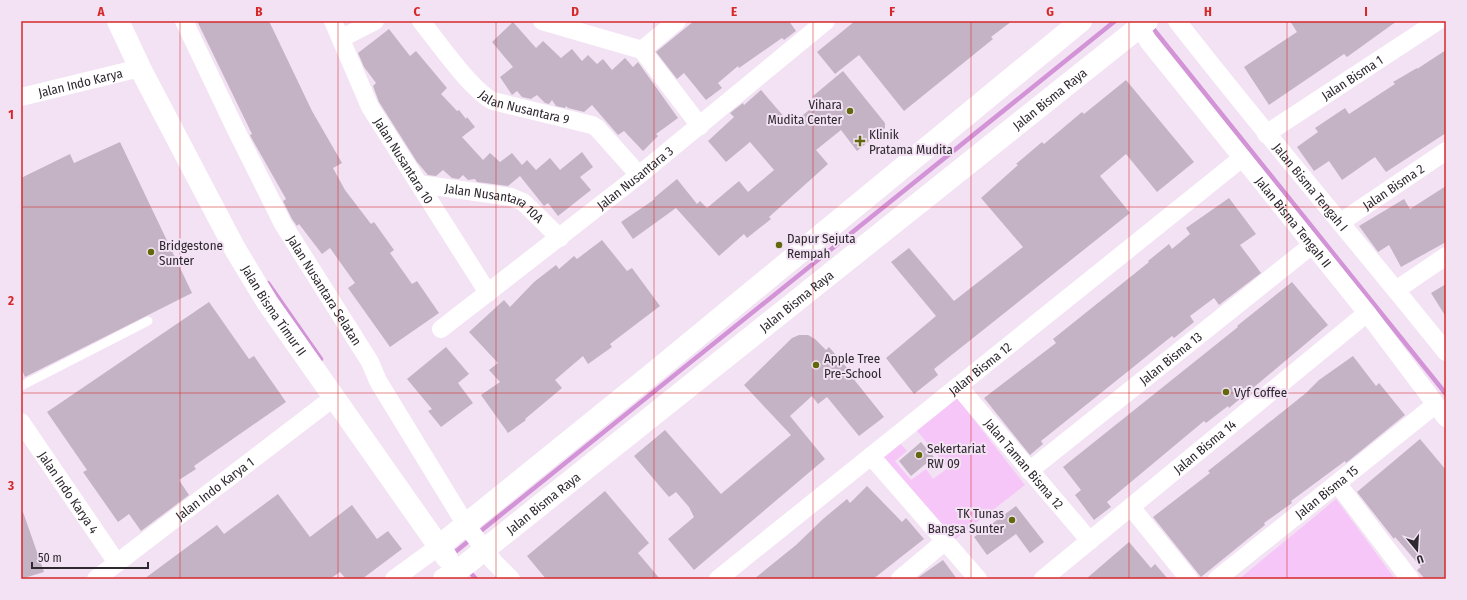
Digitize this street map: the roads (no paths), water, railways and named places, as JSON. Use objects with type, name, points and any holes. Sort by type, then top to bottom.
[{"type":"street","name":"Jalan Bisma Timur II","points":[[118,21],[140,68],[235,249],[267,302],[333,398],[440,545],[467,563]]},
{"type":"street","name":"Jalan Nusantara Selatan","points":[[184,21],[283,224],[370,362],[381,387],[466,527],[467,563],[510,579]]},
{"type":"street","name":"Jalan Nusantara 10","points":[[334,21],[370,107],[488,293]]},
{"type":"street","points":[[342,38],[375,21]]},
{"type":"street","name":"Jalan Nusantara 9","points":[[421,21],[475,87],[486,97],[493,101],[592,125],[597,128],[639,175]]},
{"type":"street","points":[[542,21],[642,50],[700,126]]},
{"type":"street","points":[[642,50],[677,21]]},
{"type":"street","name":"Jalan Nusantara 3","points":[[441,329],[560,238],[639,175],[826,21]]},
{"type":"street","points":[[394,579],[466,527],[1081,21]]},
{"type":"street","name":"Jalan Bisma Tengah I","points":[[1177,21],[1266,134],[1341,222],[1446,352]]},
{"type":"street","name":"Jalan Bisma 1","points":[[1266,134],[1438,21]]},
{"type":"street","name":"Jalan Bisma Tengah II","points":[[1143,23],[1148,41],[1367,313],[1441,412]]},
{"type":"street","name":"Jalan Bisma Raya","points":[[467,563],[1143,23]]},
{"type":"street","name":"Jalan Indo Karya","points":[[21,97],[140,68]]},
{"type":"street","name":"Jalan Bisma 2","points":[[1341,222],[1446,151]]},
{"type":"street","name":"Jalan Bisma 12","points":[[718,579],[1242,158]]},
{"type":"street","name":"Jalan Nusantara 10A","points":[[419,184],[511,197],[523,202],[560,238]]},
{"type":"street","name":"Jalan Bisma 13","points":[[1029,471],[1312,245]]},
{"type":"street","points":[[1396,290],[1446,256]]},
{"type":"street","name":"Jalan Bisma 14","points":[[1047,578],[1367,313]]},
{"type":"street","name":"Jalan Taman Bisma 12","points":[[958,386],[1090,541]]},
{"type":"street","name":"Jalan Indo Karya 1","points":[[96,579],[333,398]]},
{"type":"street","name":"Jalan Bisma 15","points":[[1217,579],[1337,483],[1441,412]]},
{"type":"street","name":"Jalan Indo Karya 4","points":[[21,422],[117,563]]},
{"type":"street","points":[[871,456],[944,542],[978,579]]},
{"type":"street","points":[[1337,483],[1410,579]]},
{"type":"street","points":[[1131,507],[1189,579]]},
{"type":"street","points":[[900,579],[944,542]]},
{"type":"lane","points":[[21,386],[148,321]]},
{"type":"waterway","points":[[477,534],[1115,21]]},
{"type":"waterway","points":[[1151,26],[1446,394]]},
{"type":"waterway","points":[[268,283],[321,359]]},
{"type":"waterway","points":[[454,553],[471,539]]},
{"type":"waterway","points":[[468,570],[476,579]]},
{"type":"place","name":"Vihara Mudita Center","points":[[850,111]]},
{"type":"place","name":"Klinik Pratama Mudita","points":[[860,141]]},
{"type":"place","name":"Dapur Sejuta Rempah","points":[[779,245]]},
{"type":"place","name":"Bridgestone Sunter","points":[[151,252]]},
{"type":"place","name":"Apple Tree Pre-School","points":[[816,365]]},
{"type":"place","name":"Vyf Coffee","points":[[1226,392]]},
{"type":"place","name":"Sekertariat RW 09","points":[[919,455]]},
{"type":"place","name":"TK Tunas Bangsa Sunter","points":[[1012,520]]}]
